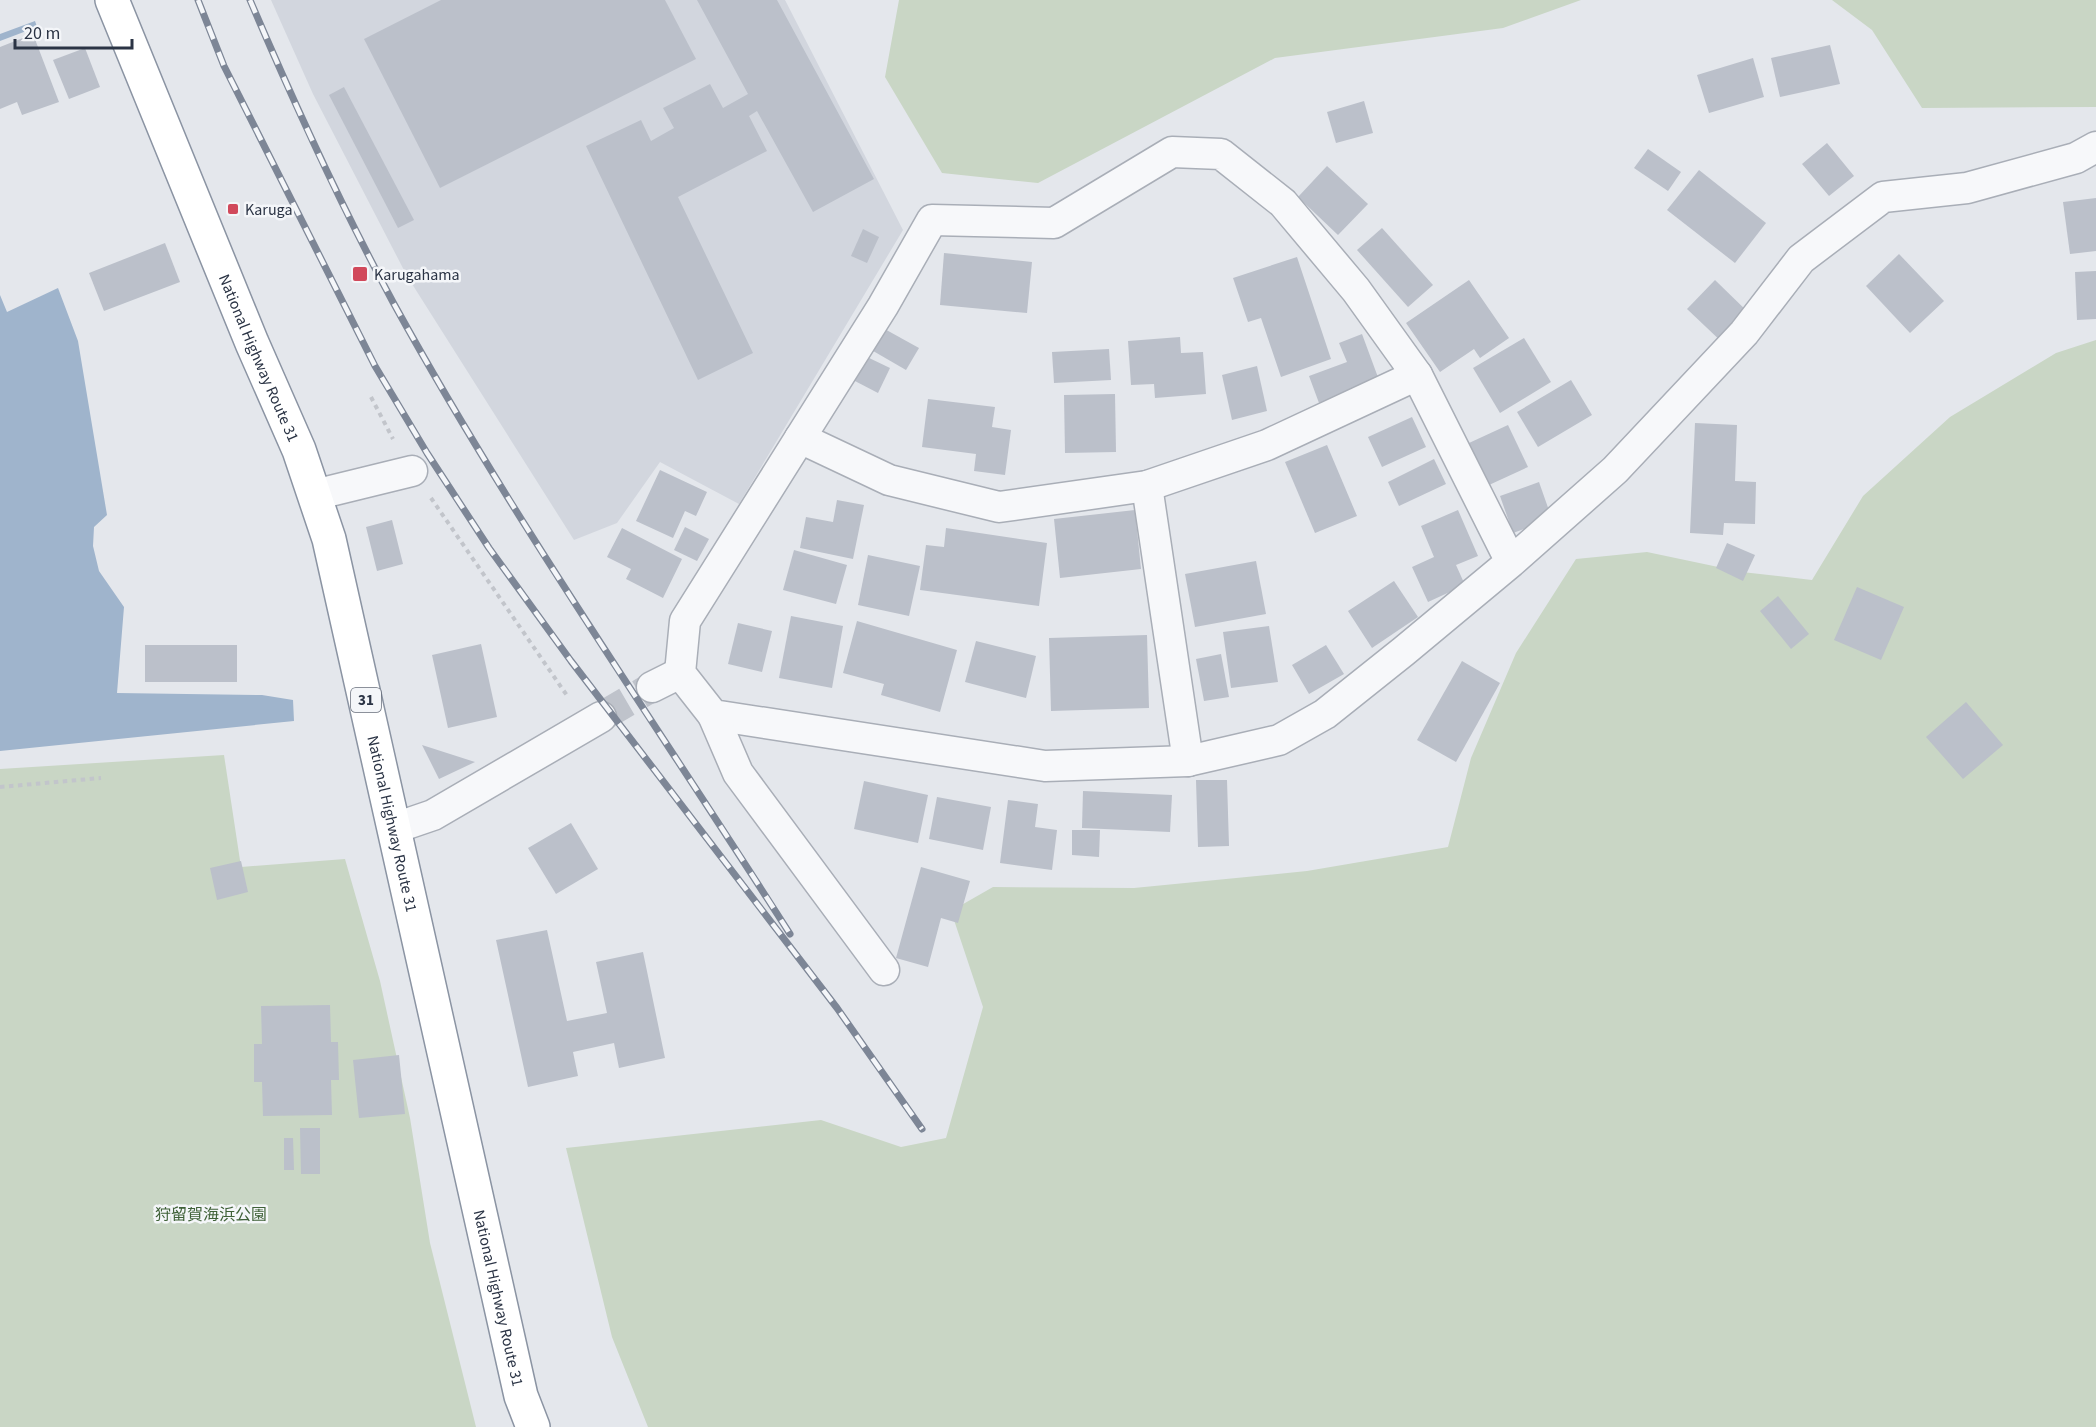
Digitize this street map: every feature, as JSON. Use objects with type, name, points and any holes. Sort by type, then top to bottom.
[{"type":"highway","name":"National Highway Route 31","points":[[112,0],[248,332],[299,450],[329,539],[520,1396],[533,1427]]},
{"type":"street","points":[[713,715],[1045,766],[1188,761],[1279,740],[1325,714],[1511,562],[1615,470],[1744,333],[1801,259],[1884,197],[1967,188],[2076,158],[2096,147]]},
{"type":"street","points":[[884,970],[738,773],[713,715],[680,673],[685,621],[883,306],[932,220],[1054,223],[1172,152],[1221,154],[1283,203],[1356,290],[1417,375],[1511,562]]},
{"type":"street","points":[[800,438],[889,480],[999,507],[1147,486],[1267,445],[1417,375]]},
{"type":"street","points":[[314,495],[412,471]]},
{"type":"street","points":[[1147,486],[1188,761]]},
{"type":"street","points":[[652,687],[680,673]]},
{"type":"street","points":[[395,828],[434,815],[595,721]]},
{"type":"path","points":[[371,397],[412,471],[595,721]]},
{"type":"path","points":[[0,787],[101,778]]},
{"type":"shaded area","points":[[271,0],[785,0],[903,230],[739,504],[660,462],[617,523],[574,540],[407,276],[313,94]]},
{"type":"green space","points":[[899,0],[1581,0],[1503,28],[1275,58],[1038,183],[942,173],[885,77]]},
{"type":"green space","points":[[1832,0],[2096,0],[2096,107],[1922,108],[1872,30]]},
{"type":"green space","points":[[2096,340],[2096,1427],[648,1427],[612,1337],[566,1148],[821,1120],[901,1147],[946,1138],[983,1007],[951,911],[993,887],[1134,888],[1307,871],[1448,847],[1471,758],[1516,653],[1576,559],[1647,552],[1742,572],[1812,580],[1863,496],[1950,417],[2056,353]]},
{"type":"green space","name":"狩留賀海浜公園","points":[[224,755],[241,867],[345,859],[380,981],[410,1118],[430,1243],[476,1427],[0,1427],[0,769]]},
{"type":"water","points":[[35,21],[37,27],[0,41],[0,34]]},
{"type":"water","points":[[58,288],[78,341],[107,515],[94,527],[93,546],[99,571],[124,607],[117,693],[262,695],[293,700],[294,721],[0,751],[0,295],[7,312]]},
{"type":"building","points":[[441,0],[665,0],[696,59],[440,188],[364,39]]},
{"type":"building","points":[[697,0],[777,0],[874,179],[813,212],[757,111],[749,116],[767,151],[678,197],[753,353],[698,380],[586,146],[641,120],[651,141],[674,128],[663,108],[710,84],[723,108],[748,94]]},
{"type":"building","points":[[33,34],[59,102],[22,115],[17,102],[0,109],[0,47]]},
{"type":"building","points":[[1830,45],[1840,84],[1780,97],[1771,58]]},
{"type":"building","points":[[85,48],[100,87],[69,99],[53,60]]},
{"type":"building","points":[[1753,58],[1764,97],[1709,113],[1697,75]]},
{"type":"building","points":[[344,87],[414,220],[398,228],[329,95]]},
{"type":"building","points":[[1364,101],[1373,133],[1336,143],[1327,112]]},
{"type":"building","points":[[1827,143],[1854,176],[1829,196],[1802,164]]},
{"type":"building","points":[[1648,149],[1681,172],[1668,191],[1634,168]]},
{"type":"building","points":[[1327,166],[1368,204],[1338,235],[1298,197]]},
{"type":"building","points":[[1699,170],[1766,223],[1735,263],[1667,210]]},
{"type":"building","points":[[2096,198],[2096,251],[2070,254],[2063,202]]},
{"type":"building","points":[[1382,228],[1433,285],[1408,307],[1357,250]]},
{"type":"building","points":[[863,229],[879,237],[867,263],[851,256]]},
{"type":"building","points":[[165,243],[180,282],[104,311],[89,273]]},
{"type":"building","points":[[944,253],[1032,262],[1027,313],[940,305]]},
{"type":"building","points":[[1899,254],[1944,301],[1910,333],[1866,286]]},
{"type":"building","points":[[1297,257],[1331,359],[1281,377],[1261,318],[1248,322],[1233,278]]},
{"type":"building","points":[[2096,271],[2096,319],[2077,320],[2075,272]]},
{"type":"building","points":[[1469,280],[1509,338],[1480,358],[1474,349],[1440,372],[1406,323]]},
{"type":"building","points":[[1715,280],[1753,317],[1725,345],[1687,309]]},
{"type":"building","points":[[881,327],[919,348],[906,370],[868,348]]},
{"type":"building","points":[[1362,334],[1379,380],[1319,403],[1309,376],[1347,362],[1339,343]]},
{"type":"building","points":[[1180,337],[1181,353],[1203,352],[1206,394],[1155,398],[1154,384],[1131,385],[1128,341]]},
{"type":"building","points":[[1524,338],[1551,382],[1500,413],[1473,368]]},
{"type":"building","points":[[1109,349],[1111,380],[1054,383],[1052,352]]},
{"type":"building","points":[[865,356],[890,368],[878,393],[853,380]]},
{"type":"building","points":[[1257,366],[1267,411],[1232,420],[1222,375]]},
{"type":"building","points":[[1571,380],[1592,415],[1538,447],[1517,412]]},
{"type":"building","points":[[1115,394],[1116,452],[1065,453],[1064,395]]},
{"type":"building","points":[[928,399],[995,407],[992,427],[1011,430],[1005,475],[974,471],[976,454],[922,447]]},
{"type":"building","points":[[1412,417],[1426,447],[1382,467],[1368,437]]},
{"type":"building","points":[[1695,423],[1737,425],[1735,481],[1756,482],[1755,524],[1724,523],[1723,535],[1690,533]]},
{"type":"building","points":[[1508,425],[1528,467],[1489,485],[1469,443]]},
{"type":"building","points":[[1327,445],[1357,516],[1315,533],[1285,462]]},
{"type":"building","points":[[1434,459],[1446,484],[1399,506],[1388,482]]},
{"type":"building","points":[[660,470],[707,492],[696,516],[685,511],[673,538],[636,521]]},
{"type":"building","points":[[1539,482],[1552,519],[1513,533],[1500,496]]},
{"type":"building","points":[[837,500],[864,505],[853,559],[800,548],[806,517],[833,522]]},
{"type":"building","points":[[1135,510],[1141,569],[1060,578],[1054,519]]},
{"type":"building","points":[[1458,510],[1478,556],[1456,565],[1465,585],[1428,602],[1412,567],[1434,557],[1421,526]]},
{"type":"building","points":[[392,520],[403,564],[377,571],[366,527]]},
{"type":"building","points":[[685,527],[709,539],[697,561],[674,550]]},
{"type":"building","points":[[622,528],[682,559],[663,598],[626,579],[631,569],[607,557]]},
{"type":"building","points":[[946,528],[1047,543],[1039,606],[920,590],[926,545],[944,547]]},
{"type":"building","points":[[1727,543],[1755,555],[1743,581],[1716,568]]},
{"type":"building","points":[[794,550],[847,565],[836,604],[783,590]]},
{"type":"building","points":[[868,555],[920,566],[909,616],[858,605]]},
{"type":"building","points":[[1256,561],[1266,614],[1195,627],[1185,574]]},
{"type":"building","points":[[1394,581],[1418,617],[1372,648],[1348,611]]},
{"type":"building","points":[[1857,587],[1904,607],[1881,660],[1834,640]]},
{"type":"building","points":[[1778,596],[1809,634],[1791,649],[1760,611]]},
{"type":"building","points":[[791,616],[843,626],[832,688],[779,678]]},
{"type":"building","points":[[857,621],[957,650],[940,712],[881,695],[884,684],[843,673]]},
{"type":"building","points":[[738,623],[772,631],[762,672],[728,664]]},
{"type":"building","points":[[1269,626],[1278,682],[1231,688],[1223,632]]},
{"type":"building","points":[[1147,635],[1149,708],[1051,711],[1049,638]]},
{"type":"building","points":[[976,641],[1036,656],[1026,698],[965,682]]},
{"type":"building","points":[[481,644],[497,717],[448,728],[432,655]]},
{"type":"building","points":[[145,645],[237,645],[237,682],[145,682]]},
{"type":"building","points":[[1326,645],[1344,674],[1309,694],[1292,665]]},
{"type":"building","points":[[1221,654],[1229,697],[1204,701],[1196,659]]},
{"type":"building","points":[[1462,661],[1500,683],[1456,762],[1417,740]]},
{"type":"building","points":[[1966,702],[2003,745],[1963,779],[1926,737]]},
{"type":"building","points":[[422,745],[475,762],[439,779]]},
{"type":"building","points":[[1196,780],[1227,780],[1229,846],[1198,847]]},
{"type":"building","points":[[864,781],[928,795],[918,843],[854,829]]},
{"type":"building","points":[[1083,791],[1172,795],[1170,832],[1082,828]]},
{"type":"building","points":[[937,797],[991,807],[983,850],[929,839]]},
{"type":"building","points":[[1008,800],[1038,804],[1035,827],[1057,830],[1052,870],[1000,863]]},
{"type":"building","points":[[571,823],[598,869],[556,894],[528,848]]},
{"type":"building","points":[[1072,830],[1100,830],[1099,857],[1072,855]]},
{"type":"building","points":[[241,861],[248,892],[217,900],[210,868]]},
{"type":"building","points":[[921,867],[970,881],[958,923],[941,918],[928,967],[896,958]]},
{"type":"building","points":[[547,930],[567,1021],[607,1013],[596,962],[643,952],[665,1058],[619,1068],[614,1043],[573,1052],[578,1076],[528,1087],[496,940]]},
{"type":"building","points":[[330,1005],[331,1042],[338,1042],[339,1080],[331,1080],[332,1115],[263,1116],[262,1082],[254,1082],[254,1044],[262,1044],[261,1006]]},
{"type":"building","points":[[399,1055],[405,1114],[359,1118],[353,1060]]},
{"type":"building","points":[[300,1128],[320,1128],[320,1174],[301,1174]]},
{"type":"building","points":[[284,1138],[293,1138],[294,1170],[284,1170]]},
{"type":"tunnel","points":[[601,717],[652,687]]},
{"type":"railway","points":[[198,0],[224,66],[375,366],[427,453],[489,548],[571,661],[837,1008],[922,1129]]},
{"type":"railway","points":[[250,0],[355,230],[440,385],[537,544],[790,934]]},
{"type":"place","name":"Karuga","points":[[233,209]]},
{"type":"place","name":"Karugahama","points":[[360,274]]}]
